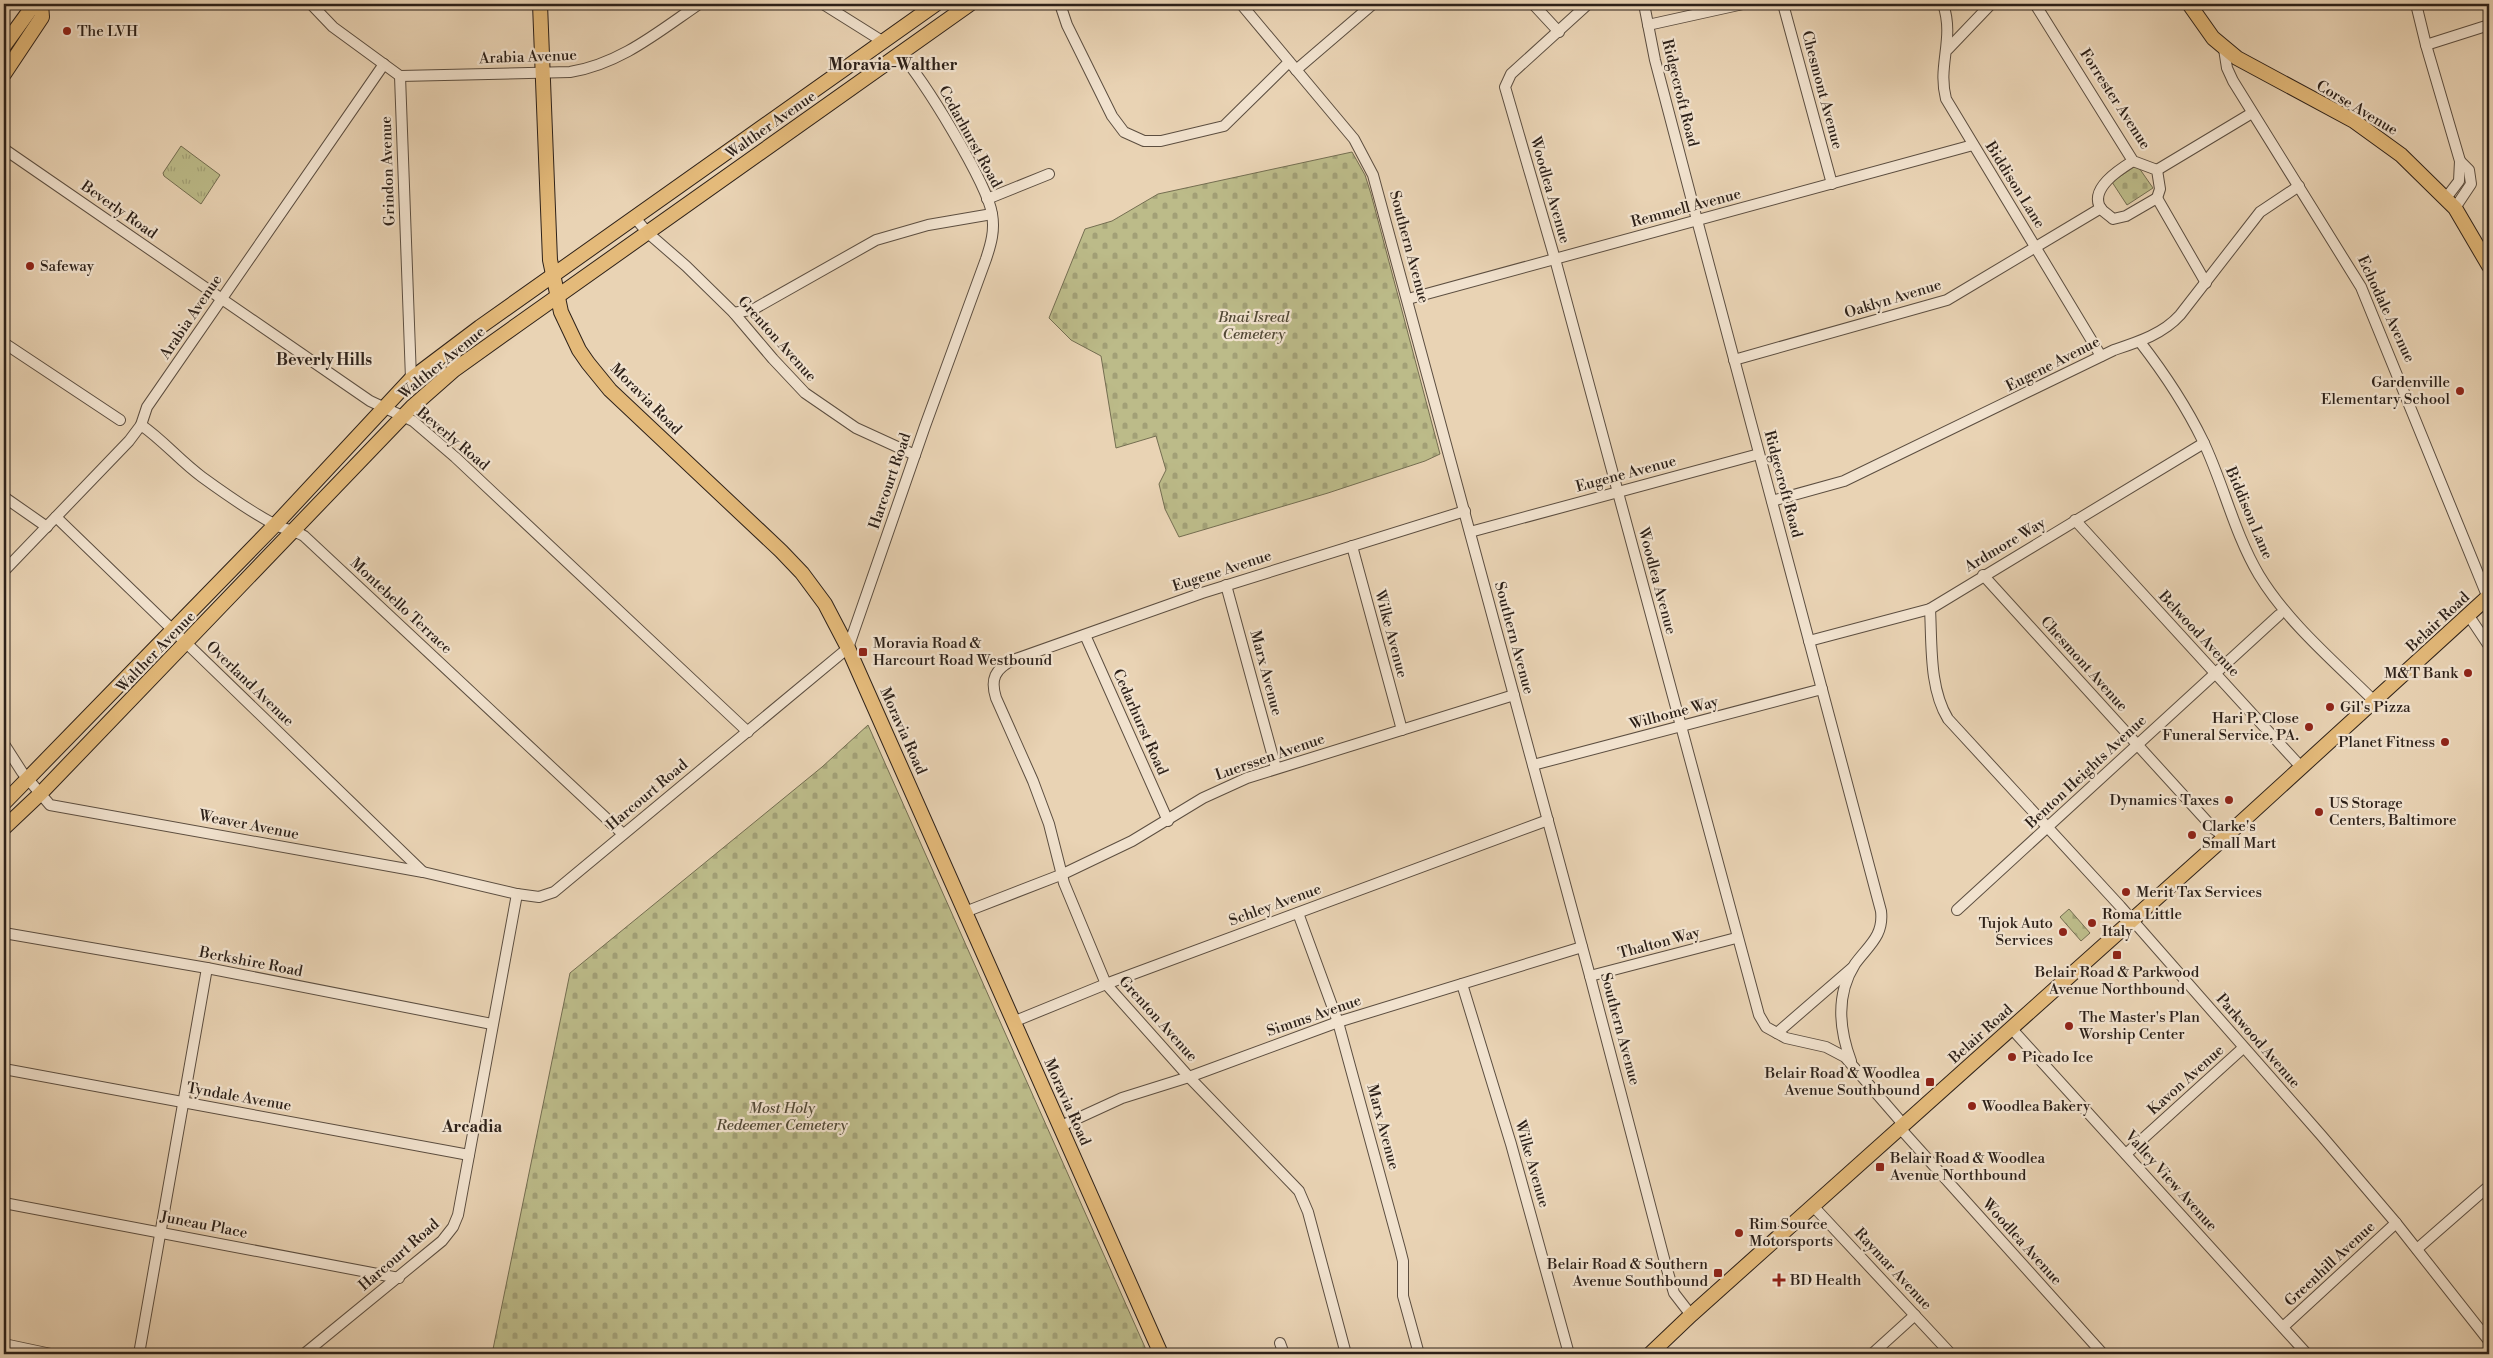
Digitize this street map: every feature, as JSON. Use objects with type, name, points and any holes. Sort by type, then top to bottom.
[{"type":"main road","points":[[4,46],[30,10],[41,4],[42,18],[4,74]]},
{"type":"main road","name":"Moravia Road","points":[[540,4],[547,211],[552,276],[556,297],[567,329],[579,350],[610,390],[802,573],[825,604],[848,648],[1161,1354]]},
{"type":"main road","name":"Walther Avenue","points":[[4,803],[275,525],[385,409],[410,379],[936,4]]},
{"type":"main road","name":"Walther Avenue","points":[[4,828],[40,794],[187,643],[403,416],[454,370],[970,4]]},
{"type":"main road","name":"Echodale Avenue","points":[[2189,4],[2213,38],[2224,49]]},
{"type":"main road","points":[[882,41],[900,54]]},
{"type":"main road","name":"Corse Avenue","points":[[2224,49],[2256,70],[2337,112],[2372,133],[2401,155],[2450,204],[2489,266]]},
{"type":"main road","name":"Belair Road","points":[[1651,1354],[1691,1315],[2132,921],[2470,616],[2488,597]]},
{"type":"street","points":[[311,4],[333,28],[400,76]]},
{"type":"street","name":"Arabia Avenue","points":[[400,76],[587,69],[617,59],[699,4]]},
{"type":"street","points":[[823,4],[882,41]]},
{"type":"street","points":[[1060,4],[1067,25],[1112,116],[1129,136],[1144,141],[1161,141],[1217,129],[1230,122],[1292,66],[1373,4]]},
{"type":"street","name":"Southern Avenue","points":[[1241,4],[1354,139],[1366,159],[1377,188],[1674,1293],[1691,1315]]},
{"type":"street","points":[[1533,4],[1559,32]]},
{"type":"street","name":"Woodlea Avenue","points":[[1588,4],[1511,74],[1505,87],[1555,259],[1736,938],[1759,1015],[1766,1027],[1786,1038],[1826,1047],[1851,1062],[1901,1126],[2103,1354]]},
{"type":"street","name":"Ridgecroft Road","points":[[1644,4],[1697,220],[1882,919],[1878,936],[1855,965],[1777,1033]]},
{"type":"street","points":[[1648,25],[1743,4]]},
{"type":"street","name":"Chesmont Avenue","points":[[1783,4],[1832,184]]},
{"type":"street","name":"Biddison Lane","points":[[1943,4],[1947,24],[1948,49],[1942,80],[1946,99],[2101,356]]},
{"type":"street","points":[[1948,49],[1991,4]]},
{"type":"street","name":"Forrester Avenue","points":[[2035,4],[2133,161],[2157,170]]},
{"type":"street","points":[[2416,4],[2460,161],[2459,181],[2450,204]]},
{"type":"street","points":[[2426,45],[2489,25]]},
{"type":"street","name":"Echodale Avenue","points":[[2224,49],[2227,68],[2252,112],[2361,287],[2488,597]]},
{"type":"street","name":"Cedarhurst Road","points":[[900,54],[909,62],[972,166],[992,214]]},
{"type":"street","name":"Arabia Avenue","points":[[4,571],[124,447],[141,425],[147,407],[384,64]]},
{"type":"street","name":"Grindon Avenue","points":[[400,76],[410,379]]},
{"type":"street","points":[[2133,161],[2106,182],[2099,198],[2101,208],[2113,219],[2126,216],[2157,198],[2160,189],[2157,170],[2252,112]]},
{"type":"street","name":"Remmell Avenue","points":[[1408,299],[1973,145]]},
{"type":"street","name":"Beverly Road","points":[[4,149],[370,401],[419,425],[748,732]]},
{"type":"street","points":[[987,199],[1049,174]]},
{"type":"street","name":"Eugene Avenue","points":[[1772,501],[1844,481],[2101,356],[2140,342],[2173,323],[2260,212],[2298,186]]},
{"type":"street","points":[[2157,198],[2206,282]]},
{"type":"street","name":"Oaklyn Avenue","points":[[1734,360],[1947,300],[2101,208]]},
{"type":"street","points":[[734,313],[754,309],[876,240],[928,225],[992,214]]},
{"type":"street","name":"Harcourt Road","points":[[304,1354],[442,1241],[453,1226],[458,1215],[492,1024],[518,894],[539,896],[554,892],[848,648],[986,259],[993,233],[992,214]]},
{"type":"street","name":"Grenton Avenue","points":[[635,218],[648,233],[686,266],[734,313],[791,379],[820,405],[856,428],[915,455]]},
{"type":"street","name":"Biddison Lane","points":[[2140,342],[2186,407],[2204,442],[2248,555],[2260,576],[2285,611],[2374,701]]},
{"type":"street","points":[[4,343],[120,420]]},
{"type":"street","name":"Montebello Terrace","points":[[141,425],[155,434],[177,457],[201,476],[275,525],[304,536],[624,834]]},
{"type":"street","name":"Ardmore Way","points":[[1809,641],[1930,609],[2204,442]]},
{"type":"street","name":"Eugene Avenue","points":[[1470,532],[1759,454]]},
{"type":"street","points":[[4,498],[47,527]]},
{"type":"street","name":"Eugene Avenue","points":[[994,674],[1002,665],[1013,660],[1226,585],[1465,511]]},
{"type":"street","name":"Overland Avenue","points":[[56,517],[424,872]]},
{"type":"street","name":"Belwood Avenue","points":[[2075,520],[2301,767]]},
{"type":"street","name":"Wilke Avenue","points":[[1352,546],[1402,730]]},
{"type":"street","name":"Chesmont Avenue","points":[[1984,575],[2214,829],[2225,837]]},
{"type":"street","name":"Marx Avenue","points":[[1226,585],[1276,768]]},
{"type":"street","name":"Parkwood Avenue","points":[[1930,609],[1936,686],[1944,712],[1957,729],[2132,921],[2396,1222],[2489,1341]]},
{"type":"street","name":"Benton Heights Avenue","points":[[1957,910],[2279,615]]},
{"type":"street","points":[[2470,616],[2489,646]]},
{"type":"street","name":"Cedarhurst Road","points":[[1085,635],[1168,821]]},
{"type":"street","name":"Grenton Avenue","points":[[994,674],[993,691],[1034,781],[1063,874],[1064,883],[1106,984],[1189,1077],[1299,1191],[1308,1212],[1346,1354]]},
{"type":"street","name":"Wilhome Way","points":[[1533,765],[1822,689]]},
{"type":"street","name":"Luerssen Avenue","points":[[966,912],[1063,874],[1168,821],[1226,786],[1276,768],[1514,695]]},
{"type":"street","name":"Weaver Avenue","points":[[4,744],[28,779],[50,805],[424,872],[518,894]]},
{"type":"street","name":"Schley Avenue","points":[[1013,1022],[1106,984],[1548,820]]},
{"type":"street","name":"Marx Avenue","points":[[1298,913],[1338,1022],[1400,1249],[1403,1262],[1403,1296],[1419,1354]]},
{"type":"street","name":"Berkshire Road","points":[[4,933],[207,968],[492,1024]]},
{"type":"street","name":"Thalton Way","points":[[1590,976],[1736,938]]},
{"type":"street","name":"Simms Avenue","points":[[1061,1126],[1122,1098],[1189,1077],[1338,1022],[1582,948]]},
{"type":"street","name":"Ridgecroft Road","points":[[1851,1062],[1844,1042],[1840,1013],[1843,994],[1855,965]]},
{"type":"street","points":[[139,1354],[207,968]]},
{"type":"street","name":"Wilke Avenue","points":[[1462,984],[1511,1144],[1569,1354]]},
{"type":"street","name":"Valley View Avenue","points":[[2011,1028],[2307,1354]]},
{"type":"street","name":"Kavon Avenue","points":[[2126,1154],[2244,1048]]},
{"type":"street","name":"Tyndale Avenue","points":[[4,1069],[469,1155]]},
{"type":"street","points":[[2417,1249],[2489,1186]]},
{"type":"street","name":"Juneau Place","points":[[4,1203],[398,1278]]},
{"type":"street","name":"Raymar Avenue","points":[[1813,1206],[1951,1354]]},
{"type":"street","name":"Greenhill Avenue","points":[[2283,1327],[2396,1222]]},
{"type":"street","points":[[1872,1354],[1915,1315]]},
{"type":"street","points":[[1280,1343],[1284,1354]]},
{"type":"street","points":[[4,1344],[51,1354]]},
{"type":"green space","points":[[181,146],[220,175],[201,204],[164,176],[163,173]]},
{"type":"green space","name":"Bnai Isreal Cemetery","points":[[1352,152],[1365,175],[1371,194],[1440,454],[1425,461],[1328,493],[1179,537],[1165,509],[1159,484],[1166,470],[1156,436],[1116,448],[1101,356],[1071,340],[1049,318],[1085,229],[1112,221],[1158,194]]},
{"type":"green space","points":[[2137,165],[2153,188],[2127,205],[2112,182]]},
{"type":"green space","name":"Most Holy Redeemer Cemetery","points":[[868,725],[1148,1354],[492,1354],[570,973],[822,767]]},
{"type":"green space","points":[[2069,909],[2090,933],[2081,941],[2060,917]]},
{"type":"place","name":"The LVH","points":[[67,31]]},
{"type":"place","name":"Safeway","points":[[30,266]]},
{"type":"place","name":"Gardenville Elementary School","points":[[2460,391]]},
{"type":"place","name":"Moravia Road & Harcourt Road Westbound","points":[[863,652]]},
{"type":"place","name":"M&T Bank","points":[[2468,673]]},
{"type":"place","name":"Gil's Pizza","points":[[2330,707]]},
{"type":"place","name":"Hari P. Close Funeral Service, PA.","points":[[2309,727]]},
{"type":"place","name":"Planet Fitness","points":[[2445,742]]},
{"type":"place","name":"Dynamics Taxes","points":[[2229,800]]},
{"type":"place","name":"US Storage Centers, Baltimore","points":[[2319,812]]},
{"type":"place","name":"Clarke's Small Mart","points":[[2192,835]]},
{"type":"place","name":"Merit Tax Services","points":[[2126,892]]},
{"type":"place","name":"Roma Little Italy","points":[[2092,923]]},
{"type":"place","name":"Tujok Auto Services","points":[[2063,932]]},
{"type":"place","name":"Belair Road & Parkwood Avenue Northbound","points":[[2117,955]]},
{"type":"place","name":"The Master's Plan Worship Center","points":[[2069,1026]]},
{"type":"place","name":"Picado Ice","points":[[2012,1057]]},
{"type":"place","name":"Belair Road & Woodlea Avenue Southbound","points":[[1930,1082]]},
{"type":"place","name":"Woodlea Bakery","points":[[1972,1106]]},
{"type":"place","name":"Belair Road & Woodlea Avenue Northbound","points":[[1880,1167]]},
{"type":"place","name":"Rim Source Motorsports","points":[[1739,1233]]},
{"type":"place","name":"Belair Road & Southern Avenue Southbound","points":[[1718,1273]]},
{"type":"place","name":"BD Health","points":[[1779,1280]]},
{"type":"district","name":"Moravia-Walther","points":[[893,65]]},
{"type":"district","name":"Beverly Hills","points":[[324,360]]},
{"type":"district","name":"Arcadia","points":[[472,1127]]}]
